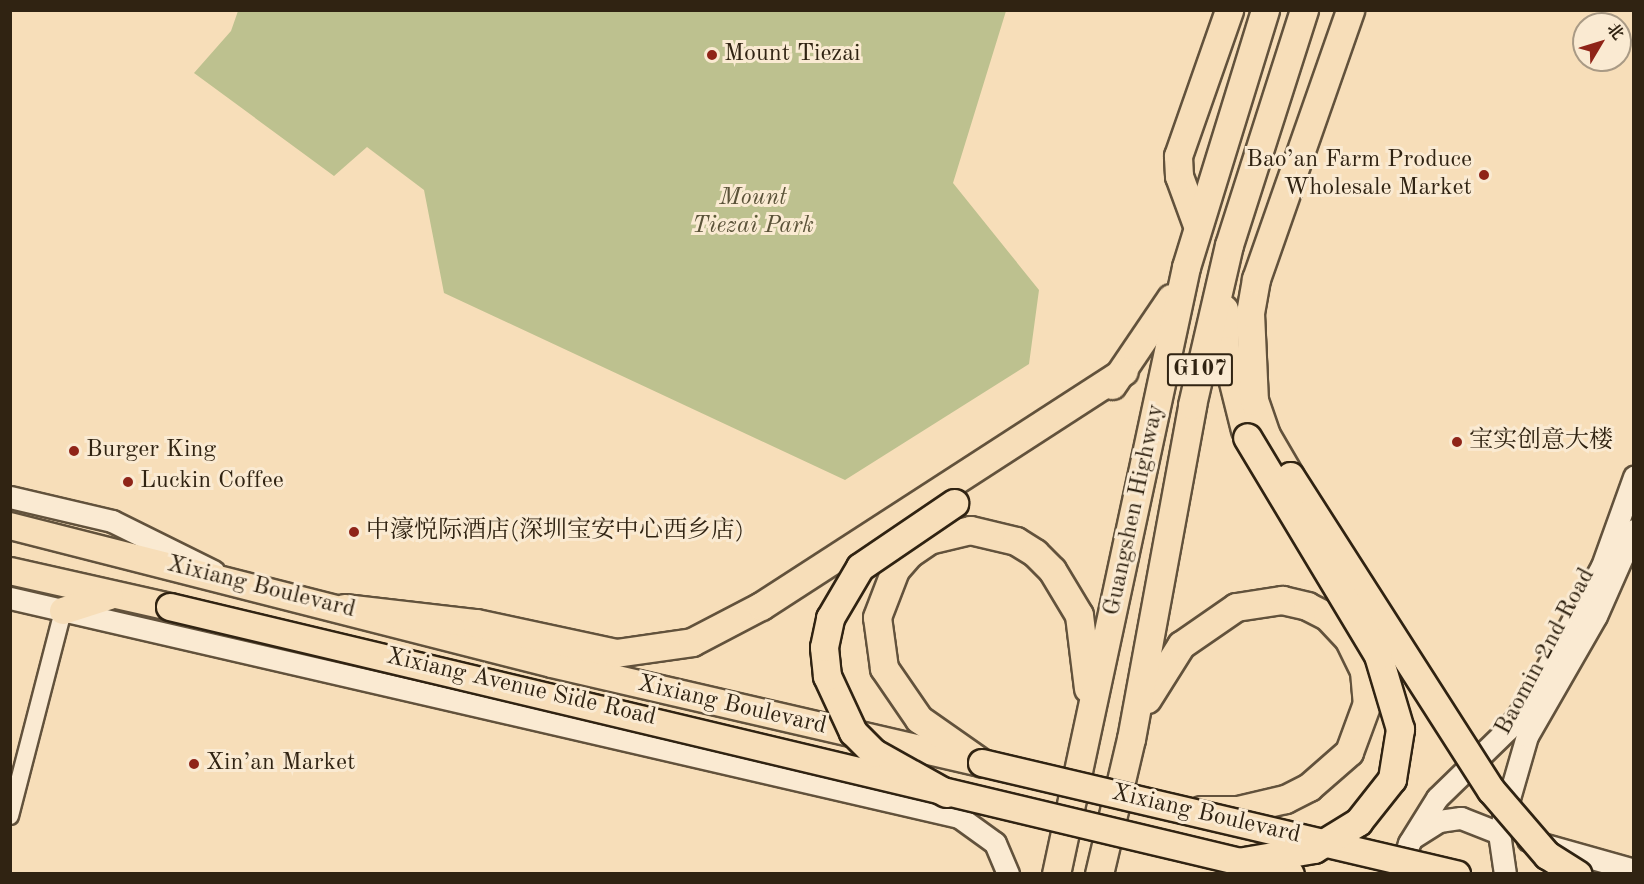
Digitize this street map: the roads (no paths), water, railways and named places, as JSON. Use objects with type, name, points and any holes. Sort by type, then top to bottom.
[{"type":"highway","points":[[1197,225],[1179,176],[1178,156],[1229,10]]},
{"type":"highway","name":"Guangshen Highway","points":[[1056,873],[1089,730],[1186,267],[1197,225],[1265,10]]},
{"type":"highway","name":"Guangshen Highway","points":[[1099,873],[1131,739],[1192,405],[1229,245],[1304,10]]},
{"type":"highway","points":[[1350,10],[1256,279],[1250,313],[1254,400],[1266,435],[1290,476],[1491,790],[1547,855],[1576,873]]},
{"type":"highway","points":[[1229,245],[1226,351],[1247,437],[1378,655],[1392,686],[1401,729],[1392,779],[1358,822],[1314,849],[1238,862]]},
{"type":"highway","points":[[946,793],[874,753],[853,732],[827,676],[824,647],[830,618],[860,567],[1077,421],[1124,371],[1169,303],[1186,267]]},
{"type":"highway","points":[[344,608],[476,623],[616,653],[692,642],[761,606],[1124,371]]},
{"type":"highway","points":[[982,764],[919,719],[898,693],[877,644],[883,593],[910,553],[948,534],[993,533],[1035,553],[1058,577],[1079,615],[1086,644],[1089,730]]},
{"type":"highway","points":[[1131,739],[1164,666],[1216,617],[1259,601],[1282,600],[1327,616],[1349,640],[1364,670],[1367,703],[1349,752],[1310,787],[1260,807],[1184,810]]},
{"type":"main road","name":"Xixiang Boulevard","points":[[10,526],[344,608],[552,664],[1457,873]]},
{"type":"main road","name":"Xixiang Boulevard","points":[[10,571],[1291,873]]},
{"type":"main road","points":[[63,611],[110,596]]},
{"type":"street","name":"Baomin 2nd Road","points":[[1505,873],[1500,836],[1509,787],[1527,736],[1596,616],[1627,543],[1634,477]]},
{"type":"street","points":[[10,497],[112,521],[240,584]]},
{"type":"street","name":"Baomin 2nd Road","points":[[1399,873],[1409,843],[1443,791],[1508,729],[1530,699],[1627,543]]},
{"type":"street","name":"Xixiang Avenue Side Road","points":[[10,598],[959,817],[995,843],[1008,873]]},
{"type":"street","points":[[10,816],[63,611]]},
{"type":"street","points":[[1509,787],[1526,820],[1552,843]]},
{"type":"street","points":[[1409,843],[1428,827],[1450,818],[1481,822],[1500,836],[1552,843],[1634,870]]},
{"type":"place","name":"Mount Tiezai","points":[[712,55]]},
{"type":"place","name":"Bao’an Farm Produce Wholesale Market","points":[[1484,175]]},
{"type":"place","name":"宝实创意大楼","points":[[1457,442]]},
{"type":"place","name":"Burger King","points":[[74,451]]},
{"type":"place","name":"Luckin Coffee","points":[[128,482]]},
{"type":"place","name":"中濠悦际酒店(深圳宝安中心西乡店)","points":[[354,532]]},
{"type":"place","name":"Xin’an Market","points":[[194,764]]},
{"type":"park label","name":"Mount Tiezai Park","points":[[753,213]]}]
